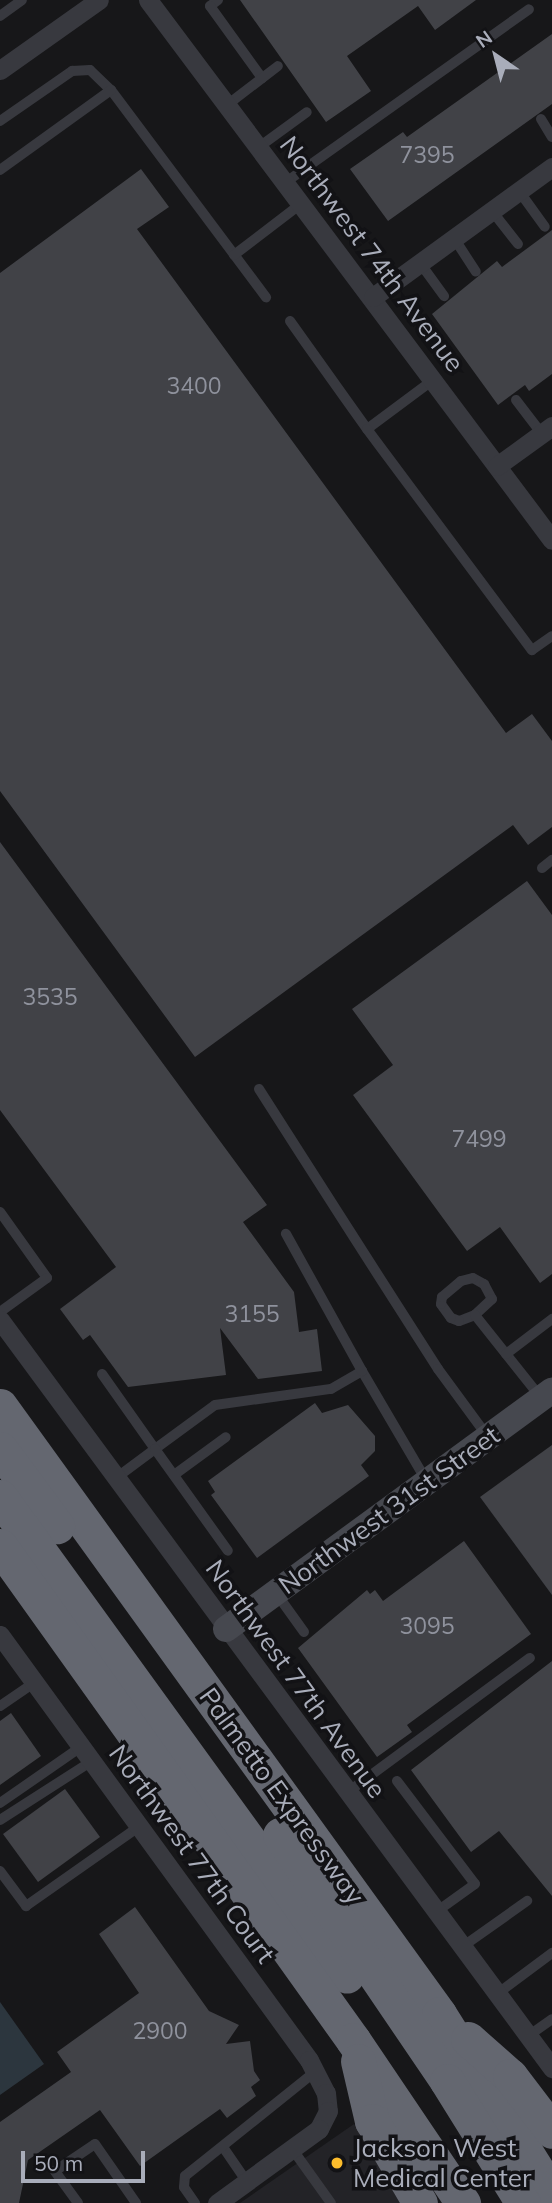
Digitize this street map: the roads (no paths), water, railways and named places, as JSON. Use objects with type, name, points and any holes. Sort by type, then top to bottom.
[{"type":"highway","name":"Palmetto Expressway","points":[[0,1406],[439,2014],[552,2194]]},
{"type":"highway","points":[[0,1449],[304,1869],[523,2203]]},
{"type":"highway","points":[[0,1497],[285,1886],[499,2203]]},
{"type":"highway","points":[[0,1546],[353,2040],[463,2203]]},
{"type":"highway","points":[[439,2014],[510,2076],[552,2131]]},
{"type":"highway","points":[[353,2040],[372,2121],[420,2203]]},
{"type":"street","points":[[0,70],[99,0]]},
{"type":"street","name":"Northwest 74th Avenue","points":[[148,0],[373,297],[552,540]]},
{"type":"street","points":[[373,297],[552,167]]},
{"type":"street","points":[[497,466],[547,430]]},
{"type":"street","name":"Northwest 77th Avenue","points":[[0,1320],[552,2068]]},
{"type":"street","name":"Northwest 31st Street","points":[[226,1629],[547,1394]]},
{"type":"street","name":"Northwest 77th Court","points":[[0,1635],[316,2071],[328,2111],[319,2129],[293,2150]]},
{"type":"street","points":[[217,2203],[293,2150]]},
{"type":"lane","points":[[0,16],[22,0]]},
{"type":"lane","points":[[218,0],[210,6],[261,78]]},
{"type":"lane","points":[[286,182],[529,9]]},
{"type":"lane","points":[[227,105],[278,66]]},
{"type":"lane","points":[[0,121],[82,68],[102,78],[266,297]]},
{"type":"lane","points":[[0,170],[111,90]]},
{"type":"lane","points":[[259,147],[307,112]]},
{"type":"lane","points":[[541,119],[552,137]]},
{"type":"lane","points":[[519,191],[545,227]]},
{"type":"lane","points":[[234,255],[302,203]]},
{"type":"lane","points":[[492,211],[517,244]]},
{"type":"lane","points":[[454,238],[476,272]]},
{"type":"lane","points":[[420,262],[444,296]]},
{"type":"lane","points":[[290,321],[532,650],[552,636]]},
{"type":"lane","points":[[367,429],[434,380]]},
{"type":"lane","points":[[516,400],[547,430]]},
{"type":"lane","points":[[542,868],[552,860]]},
{"type":"lane","points":[[259,1089],[438,1369],[489,1437]]},
{"type":"lane","points":[[0,1212],[47,1278],[0,1312]]},
{"type":"lane","points":[[286,1234],[427,1482]]},
{"type":"lane","points":[[473,1278],[492,1294],[475,1315],[459,1321],[441,1304],[442,1297],[461,1281],[473,1278]]},
{"type":"lane","points":[[475,1315],[506,1354],[547,1394]]},
{"type":"lane","points":[[506,1354],[552,1319]]},
{"type":"lane","points":[[116,1479],[215,1405],[331,1389],[362,1371]]},
{"type":"lane","points":[[103,1374],[228,1551]]},
{"type":"lane","points":[[174,1475],[226,1437]]},
{"type":"lane","points":[[276,1593],[304,1632]]},
{"type":"lane","points":[[347,1793],[530,1658]]},
{"type":"lane","points":[[0,1706],[35,1682]]},
{"type":"lane","points":[[0,1803],[87,1754]]},
{"type":"lane","points":[[0,1821],[87,1754]]},
{"type":"lane","points":[[397,1781],[475,1884],[436,1912]]},
{"type":"lane","points":[[0,1871],[26,1906],[140,1826]]},
{"type":"lane","points":[[462,1947],[527,1900]]},
{"type":"lane","points":[[497,1993],[552,1953]]},
{"type":"lane","points":[[528,2036],[552,2018]]},
{"type":"lane","points":[[195,2203],[184,2188],[185,2176],[316,2071]]},
{"type":"lane","points":[[78,2203],[55,2171],[95,2144],[136,2203]]},
{"type":"lane","points":[[223,2147],[247,2182]]},
{"type":"lane","points":[[293,2150],[329,2202]]},
{"type":"place","name":"Jackson West Medical Center","points":[[337,2163]]}]
